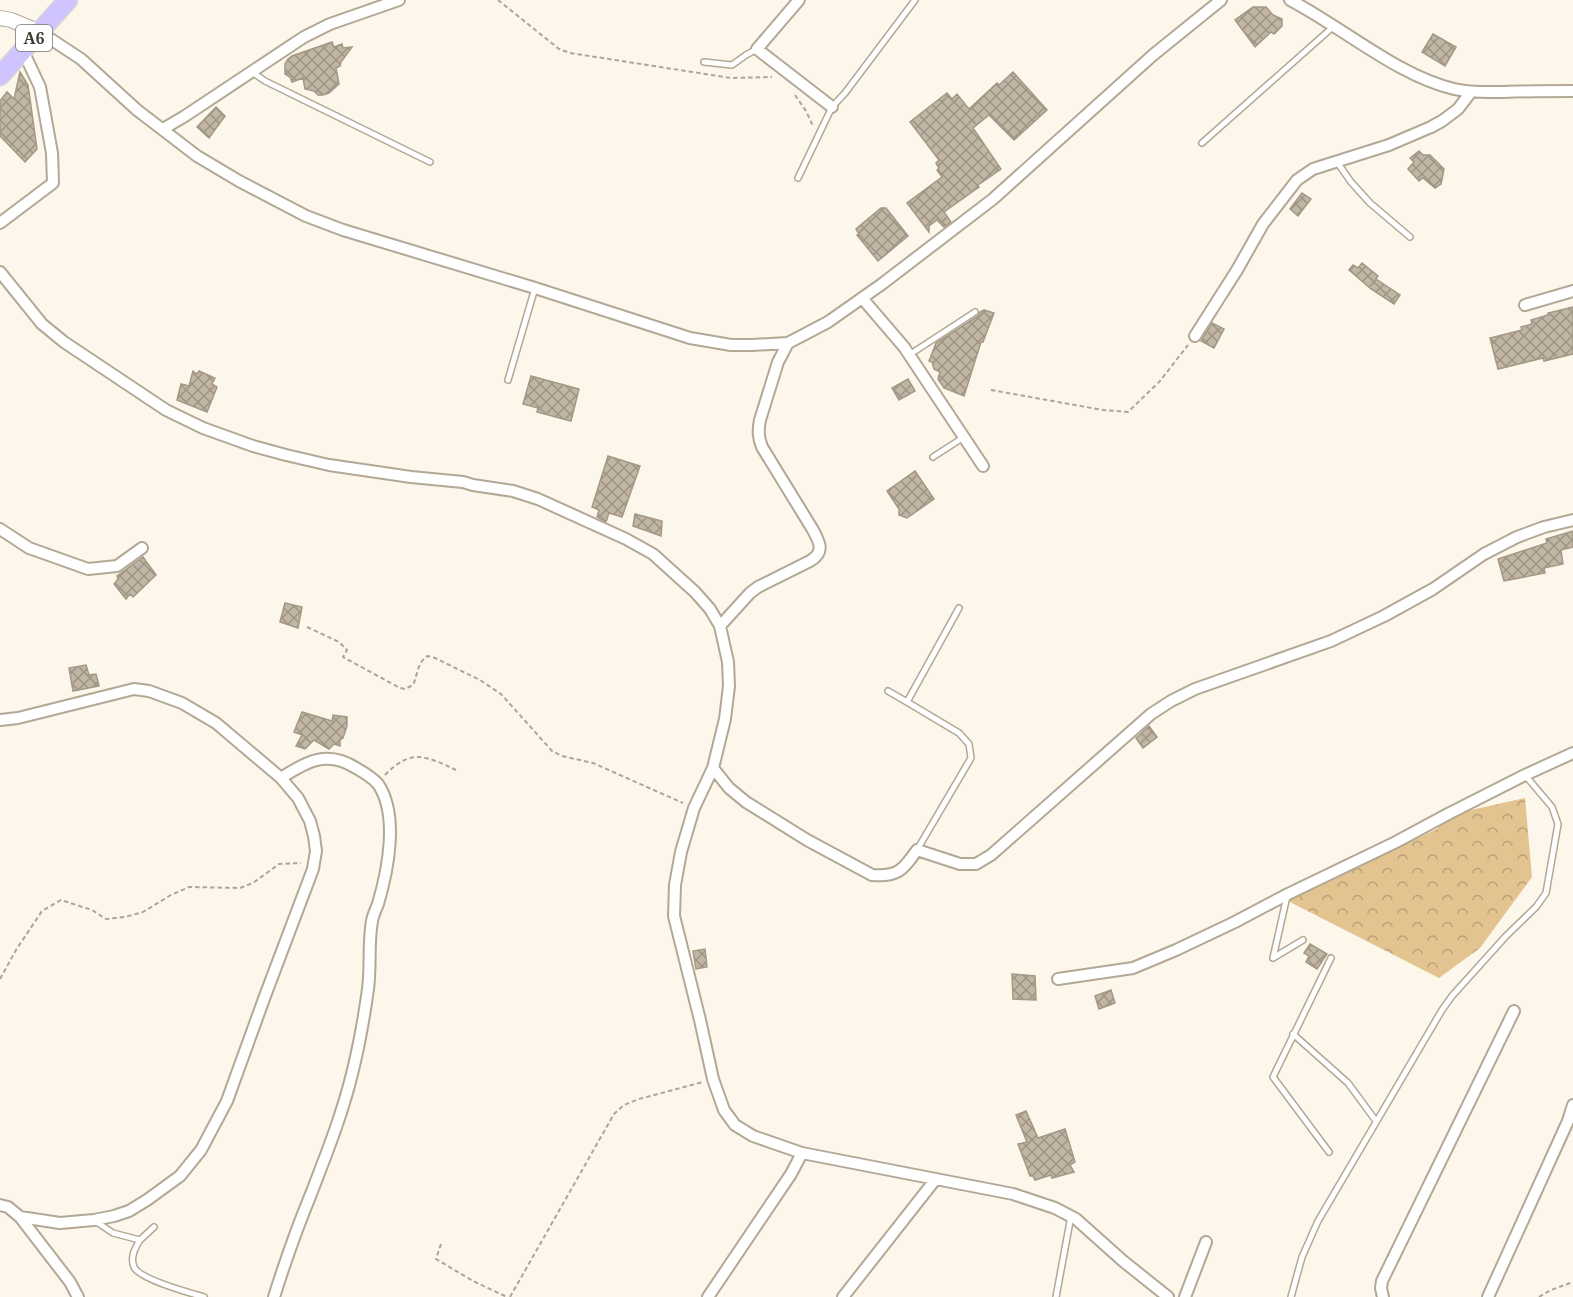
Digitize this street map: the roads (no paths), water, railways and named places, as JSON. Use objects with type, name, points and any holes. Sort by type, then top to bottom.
[{"type":"highway","name":"A6","points":[[0,76],[68,0]]},
{"type":"street","points":[[163,129],[304,37],[330,24],[399,0]]},
{"type":"street","points":[[799,0],[757,49],[832,107]]},
{"type":"street","points":[[0,18],[40,32],[81,59],[137,110],[197,156],[238,181],[306,216],[343,230],[701,340],[731,345],[788,343],[828,322],[882,284],[993,199],[1154,55],[1221,0]]},
{"type":"street","points":[[1290,0],[1398,65],[1443,86],[1472,92],[1573,91]]},
{"type":"street","points":[[0,223],[53,183],[52,153],[40,87],[22,51]]},
{"type":"street","points":[[1195,336],[1263,224],[1297,180],[1313,169],[1389,145],[1431,127],[1458,109],[1472,92]]},
{"type":"street","points":[[0,272],[42,324],[64,342],[166,410],[203,428],[253,446],[329,465],[463,482],[513,491],[538,499],[626,539],[653,554],[710,609],[720,626],[728,662],[729,686],[725,719],[713,768],[694,808],[681,852],[675,885],[674,916],[713,1079],[724,1110],[735,1125],[753,1136],[802,1154],[1013,1194],[1055,1208],[1083,1225],[1168,1297]]},
{"type":"street","points":[[1525,305],[1573,291]]},
{"type":"street","points":[[862,298],[909,355],[983,466]]},
{"type":"street","points":[[720,626],[758,587],[810,561],[819,552],[818,540],[813,530],[762,447],[759,438],[760,420],[778,362],[788,343]]},
{"type":"street","points":[[713,768],[729,788],[746,802],[807,840],[872,875],[894,873],[904,868],[917,850],[960,864],[976,864],[991,855],[1151,714],[1171,701],[1195,689],[1331,641],[1433,589],[1492,550],[1517,537],[1573,520]]},
{"type":"street","points":[[0,529],[29,548],[88,569],[117,566],[142,548]]},
{"type":"street","points":[[0,720],[18,718],[134,689],[149,691],[182,703],[216,723],[281,778],[298,798],[310,821],[316,851],[296,915],[227,1101],[201,1150],[180,1176],[129,1211],[114,1216],[60,1223],[20,1217]]},
{"type":"street","points":[[1058,980],[1133,968],[1235,922],[1573,753]]},
{"type":"street","points":[[274,1297],[346,1097],[361,1031],[368,988],[372,921],[386,872],[391,822],[378,784],[355,767],[340,760],[324,757],[309,762],[281,778]]},
{"type":"street","points":[[1383,1297],[1382,1281],[1514,1011]]},
{"type":"street","points":[[1488,1297],[1568,1121],[1573,1105]]},
{"type":"street","points":[[708,1297],[802,1154]]},
{"type":"street","points":[[843,1297],[935,1180]]},
{"type":"street","points":[[0,1204],[8,1207],[20,1217],[70,1282],[78,1297]]},
{"type":"street","points":[[1185,1297],[1206,1242]]},
{"type":"lane","points":[[798,178],[832,107],[915,0]]},
{"type":"lane","points":[[1202,143],[1335,25]]},
{"type":"lane","points":[[704,62],[732,65],[757,49]]},
{"type":"lane","points":[[251,71],[265,81],[430,162]]},
{"type":"lane","points":[[1336,161],[1370,203],[1410,237]]},
{"type":"lane","points":[[508,380],[535,288]]},
{"type":"lane","points":[[909,355],[975,312]]},
{"type":"lane","points":[[933,458],[964,437]]},
{"type":"lane","points":[[907,702],[959,608]]},
{"type":"lane","points":[[888,692],[959,733],[969,744],[970,758],[917,850]]},
{"type":"lane","points":[[1291,1297],[1310,1236],[1442,1010],[1506,936],[1536,907],[1546,893],[1558,824],[1552,807],[1525,775]]},
{"type":"lane","points":[[1288,894],[1273,958],[1303,940]]},
{"type":"lane","points":[[1329,1152],[1273,1077],[1331,958]]},
{"type":"lane","points":[[1293,1034],[1348,1083],[1376,1121]]},
{"type":"lane","points":[[1056,1297],[1071,1216]]},
{"type":"lane","points":[[94,1220],[113,1233],[140,1240]]},
{"type":"lane","points":[[154,1227],[140,1240],[133,1253],[135,1270],[149,1279],[204,1297]]}]
